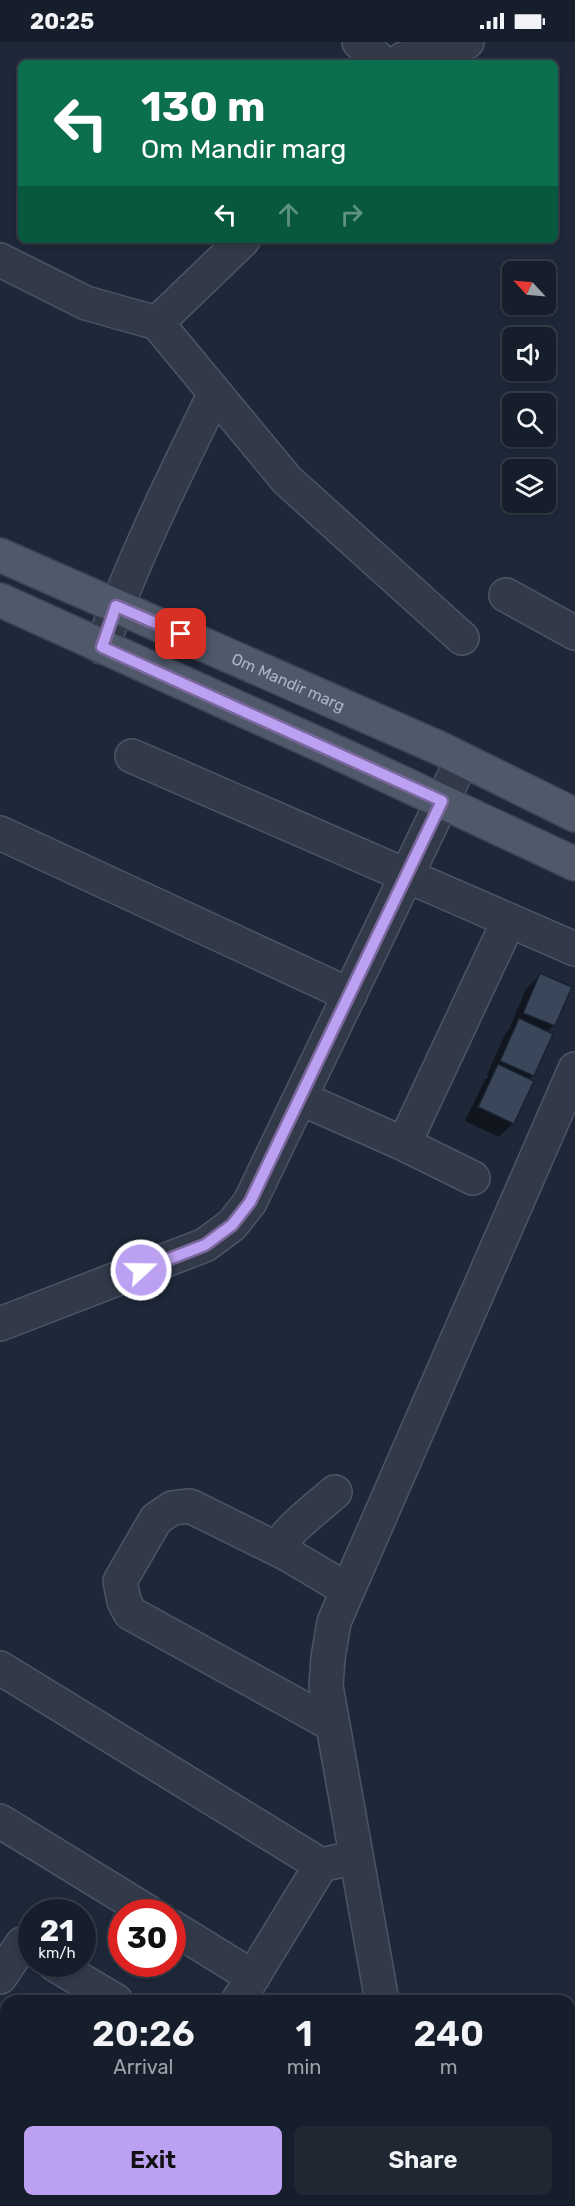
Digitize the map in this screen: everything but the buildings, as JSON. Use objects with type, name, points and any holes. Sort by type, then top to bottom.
[{"type":"main road","name":"Om Mandir marg","points":[[0,555],[462,760],[575,815]]},
{"type":"main road","points":[[0,600],[575,864]]},
{"type":"street","points":[[359,42],[380,60]]},
{"type":"street","points":[[402,60],[467,42]]},
{"type":"street","points":[[157,323],[240,243]]},
{"type":"street","points":[[0,261],[86,303],[157,323],[287,480],[462,638]]},
{"type":"street","points":[[102,647],[116,606],[159,509],[215,393]]},
{"type":"street","points":[[506,595],[575,633]]},
{"type":"street","points":[[132,756],[575,949]]},
{"type":"street","points":[[5,1316],[205,1245],[232,1225],[250,1202],[462,760]]},
{"type":"street","points":[[0,833],[350,995]]},
{"type":"street","points":[[404,1144],[508,920]]},
{"type":"street","points":[[381,1995],[326,1686],[334,1622],[575,1069]]},
{"type":"street","points":[[300,1098],[474,1178]]},
{"type":"street","points":[[287,1554],[283,1548],[284,1540],[335,1492]]},
{"type":"street","points":[[333,1725],[130,1613],[124,1601],[120,1581],[156,1519],[172,1508],[190,1506],[287,1554],[348,1590]]},
{"type":"street","points":[[0,1668],[321,1865],[356,1857]]},
{"type":"street","points":[[0,1821],[127,1899]]},
{"type":"street","points":[[186,1939],[245,1989],[321,1865]]},
{"type":"street","points":[[0,1977],[18,1942]]},
{"type":"street","points":[[76,1977],[106,1995]]},
{"type":"route","points":[[141,1270],[205,1245],[232,1225],[250,1202],[442,801],[102,647],[116,606],[181,634]]}]
